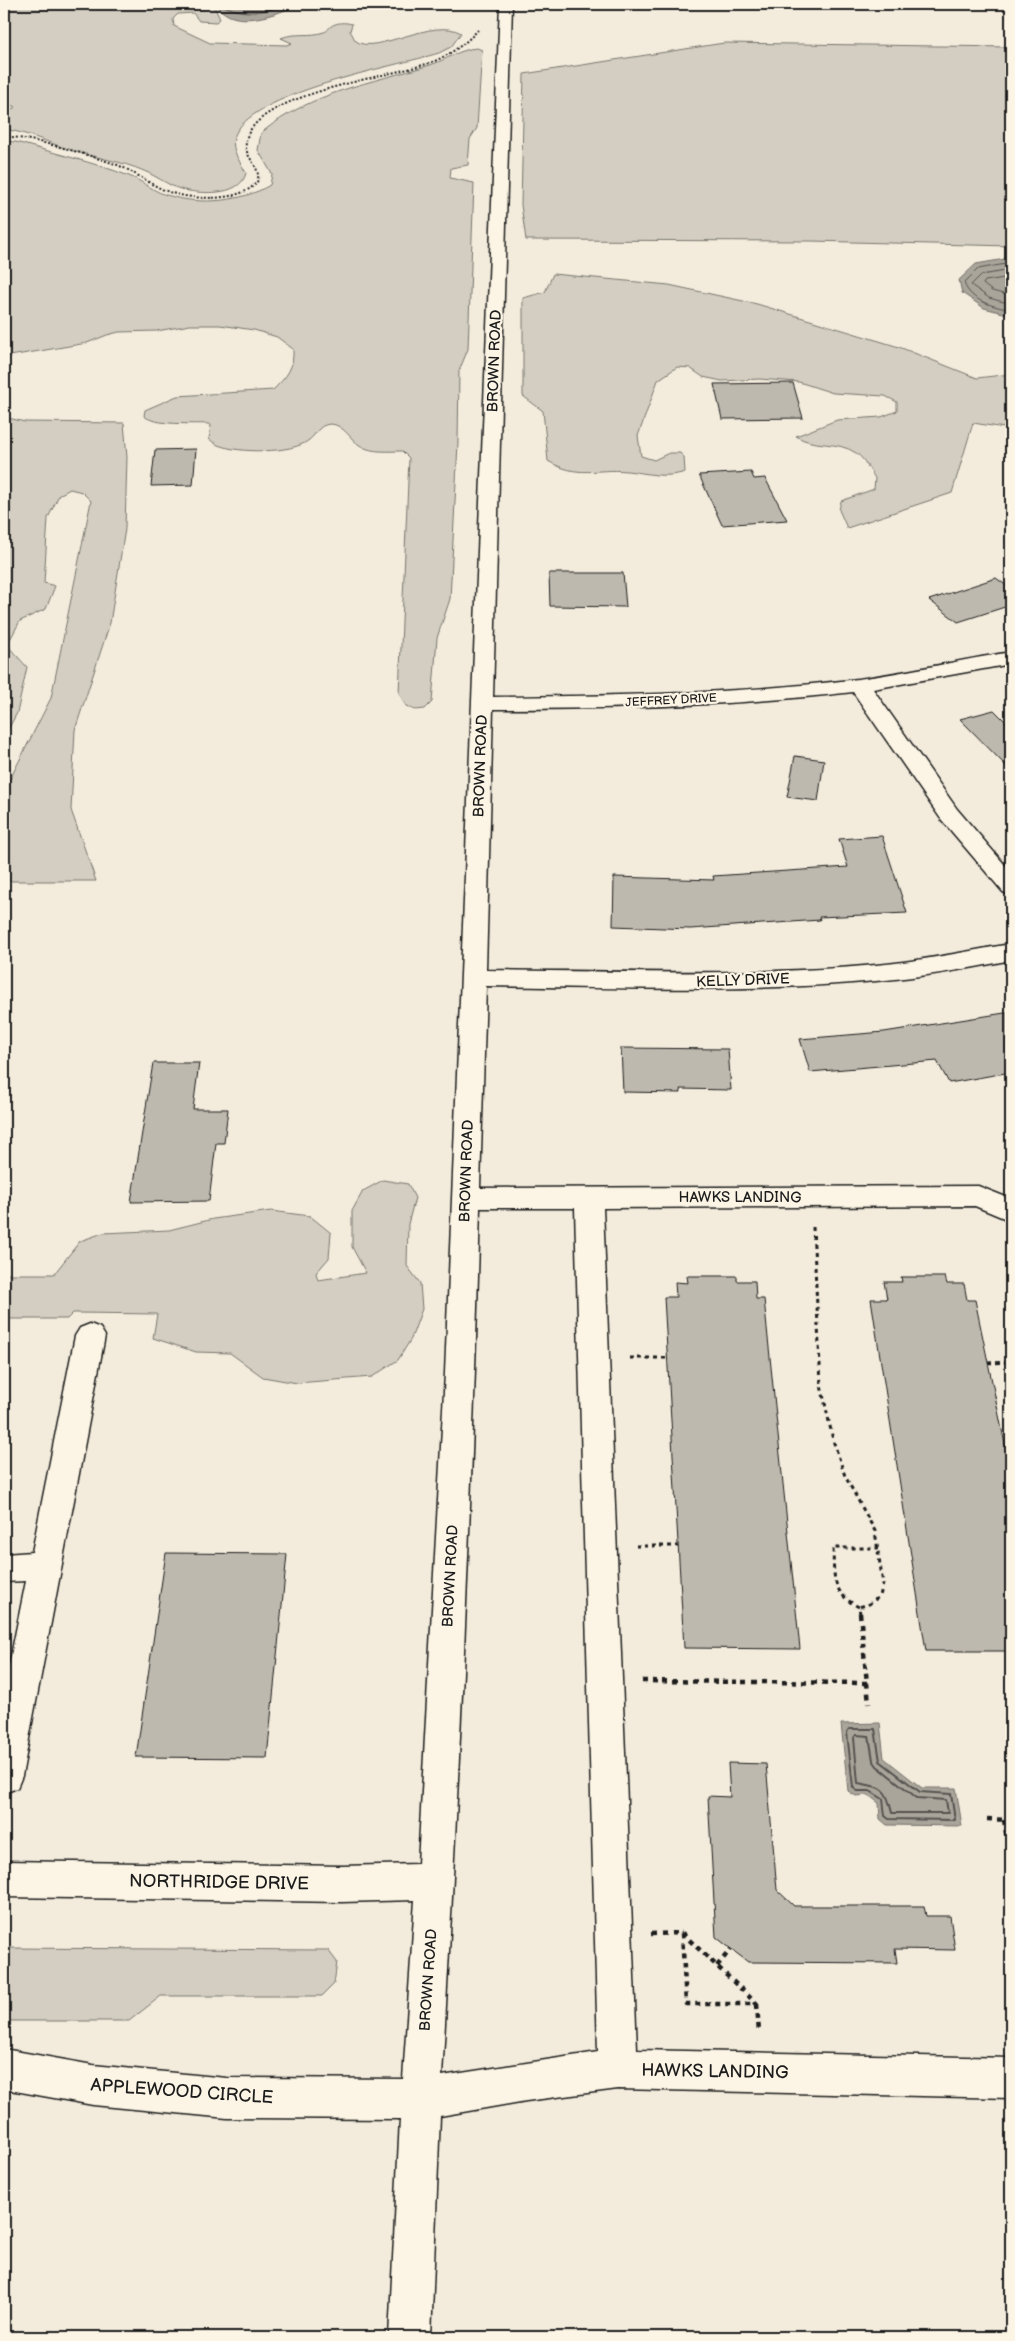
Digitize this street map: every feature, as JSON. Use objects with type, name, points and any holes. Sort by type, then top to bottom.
[{"type":"street","name":"BROWN ROAD","points":[[410,2337],[460,1373],[506,4]]},
{"type":"street","name":"JEFFREY DRIVE","points":[[482,703],[628,703],[859,685],[1011,658]]},
{"type":"street","points":[[859,685],[949,814],[1011,887]]},
{"type":"street","name":"KELLY DRIVE","points":[[472,978],[692,981],[842,977],[972,961],[1011,952]]},
{"type":"street","name":"HAWKS LANDING","points":[[466,1198],[978,1196],[1011,1211]]},
{"type":"street","points":[[589,1198],[618,2069]]},
{"type":"street","points":[[4,1776],[90,1336]]},
{"type":"street","points":[[4,1568],[45,1565]]},
{"type":"street","name":"NORTHRIDGE DRIVE","points":[[4,1879],[342,1884],[435,1882]]},
{"type":"street","name":"APPLEWOOD CIRCLE","points":[[4,2069],[93,2085],[226,2098],[421,2099]]},
{"type":"street","name":"HAWKS LANDING","points":[[421,2099],[526,2081],[618,2069],[1011,2078]]},
{"type":"path","points":[[4,136],[21,138],[130,170],[163,189],[177,194],[201,196],[234,195],[252,189],[258,181],[258,171],[246,153],[246,138],[253,125],[282,107],[339,84],[424,64],[448,55],[468,44],[478,29]]},
{"type":"path","points":[[808,1197],[815,1238],[817,1334],[821,1385],[833,1440],[846,1476],[875,1531],[878,1548],[883,1584],[880,1596],[869,1604],[859,1607],[840,1597],[836,1587],[833,1548],[878,1548]]},
{"type":"path","points":[[988,1363],[1011,1362]]},
{"type":"path","points":[[859,1607],[869,1703]]},
{"type":"path","points":[[605,1681],[867,1683]]},
{"type":"path","points":[[987,1819],[1011,1820]]},
{"type":"path","points":[[1004,1820],[1011,1863]]},
{"type":"path","points":[[682,1933],[717,1966],[757,2004],[686,2004],[682,1933]]},
{"type":"path","points":[[717,1966],[731,1949]]},
{"type":"shaded area","points":[[4,4],[213,4],[220,19],[216,22],[199,21],[193,13],[178,14],[173,19],[174,26],[210,43],[287,45],[292,43],[281,38],[292,35],[319,33],[326,31],[335,24],[344,23],[352,24],[350,31],[354,39],[365,44],[376,44],[436,29],[449,29],[461,33],[451,47],[439,53],[325,84],[293,95],[265,108],[245,122],[234,138],[235,152],[246,173],[243,180],[238,186],[231,189],[205,193],[183,190],[150,174],[118,162],[73,151],[4,129],[4,113],[16,107],[4,103]]},
{"type":"shaded area","points":[[724,43],[1011,47],[1011,246],[811,241],[526,240],[521,205],[524,74]]},
{"type":"shaded area","points":[[477,48],[482,50],[477,128],[470,139],[468,165],[451,168],[450,178],[474,183],[468,349],[459,371],[458,443],[450,599],[437,638],[432,702],[425,709],[415,710],[406,706],[399,693],[409,458],[402,451],[381,451],[365,448],[343,429],[330,424],[323,426],[312,438],[301,445],[278,450],[251,451],[227,448],[216,444],[209,439],[211,425],[209,424],[165,423],[144,416],[145,410],[177,396],[273,390],[289,372],[293,349],[277,337],[254,330],[220,325],[190,325],[157,331],[119,332],[87,343],[4,357],[4,141],[16,142],[101,166],[134,178],[159,192],[182,199],[207,201],[234,198],[259,191],[270,185],[272,174],[258,150],[261,133],[280,119],[321,98],[342,90],[430,65],[465,50]]},
{"type":"shaded area","points":[[553,274],[669,285],[757,304],[899,347],[977,378],[1011,374],[1011,429],[973,423],[952,493],[847,528],[839,510],[841,501],[874,489],[875,478],[862,458],[849,449],[810,442],[796,436],[837,420],[881,417],[897,411],[897,402],[885,396],[833,393],[799,382],[759,379],[722,381],[703,377],[690,368],[677,367],[658,380],[638,436],[641,456],[654,460],[669,453],[680,453],[684,457],[685,472],[663,475],[616,470],[587,472],[569,470],[548,461],[543,411],[523,396],[523,298],[545,292]]},
{"type":"shaded area","points":[[4,417],[25,422],[124,423],[127,457],[125,529],[110,623],[75,730],[71,810],[96,881],[4,881],[4,785],[10,779],[51,698],[91,501],[82,492],[70,489],[59,495],[48,518],[44,583],[55,586],[46,609],[20,621],[7,645],[27,667],[17,713],[4,737]]},
{"type":"shaded area","points":[[383,1180],[408,1184],[415,1198],[408,1224],[407,1266],[420,1283],[422,1309],[411,1339],[398,1360],[372,1377],[297,1383],[263,1377],[230,1353],[196,1352],[153,1338],[157,1314],[73,1313],[67,1319],[4,1319],[4,1274],[54,1274],[80,1241],[103,1233],[169,1230],[213,1219],[271,1211],[310,1216],[331,1233],[329,1258],[316,1273],[318,1280],[366,1273],[352,1247],[352,1211],[363,1191]]},
{"type":"shaded area","points":[[4,1948],[328,1950],[337,1962],[334,1984],[322,1996],[161,1996],[129,2021],[4,2021]]},
{"type":"water","points":[[213,4],[299,4],[263,17],[243,19],[226,14]]},
{"type":"water","points":[[1011,259],[1011,315],[984,308],[962,293],[959,280],[976,264]]},
{"type":"water","points":[[880,1723],[884,1758],[922,1788],[956,1788],[962,1826],[887,1825],[880,1819],[879,1803],[868,1795],[856,1796],[848,1791],[841,1724]]},
{"type":"building","points":[[793,383],[803,418],[722,419],[714,384]]},
{"type":"building","points":[[196,449],[193,485],[151,486],[155,450]]},
{"type":"building","points":[[751,472],[754,479],[765,478],[787,520],[722,525],[699,475]]},
{"type":"building","points":[[549,573],[623,573],[626,607],[550,606]]},
{"type":"building","points":[[996,578],[1011,589],[1011,605],[958,622],[929,600]]},
{"type":"building","points":[[994,710],[1011,727],[1011,771],[960,719]]},
{"type":"building","points":[[795,756],[824,760],[818,801],[787,797]]},
{"type":"building","points":[[882,836],[907,913],[819,917],[820,920],[690,929],[613,926],[614,877],[714,880],[713,876],[848,867],[839,839]]},
{"type":"building","points":[[1011,1012],[1011,1072],[949,1083],[937,1061],[810,1072],[800,1039],[884,1032]]},
{"type":"building","points":[[621,1048],[728,1049],[731,1090],[680,1089],[681,1093],[623,1092]]},
{"type":"building","points":[[153,1063],[199,1063],[193,1109],[228,1109],[224,1143],[216,1143],[209,1201],[131,1202]]},
{"type":"building","points":[[687,1276],[737,1276],[737,1281],[755,1281],[756,1299],[764,1299],[800,1649],[684,1648],[664,1297],[676,1297],[675,1282],[688,1283]]},
{"type":"building","points":[[901,1277],[945,1277],[947,1284],[964,1284],[967,1300],[975,1300],[1011,1473],[1011,1651],[926,1651],[871,1299],[887,1299],[884,1282],[902,1282]]},
{"type":"building","points":[[166,1553],[287,1554],[267,1758],[136,1757]]},
{"type":"building","points":[[728,1763],[766,1764],[777,1890],[794,1906],[924,1906],[926,1916],[950,1916],[955,1950],[895,1949],[897,1963],[748,1962],[716,1937],[708,1796],[730,1797]]}]
